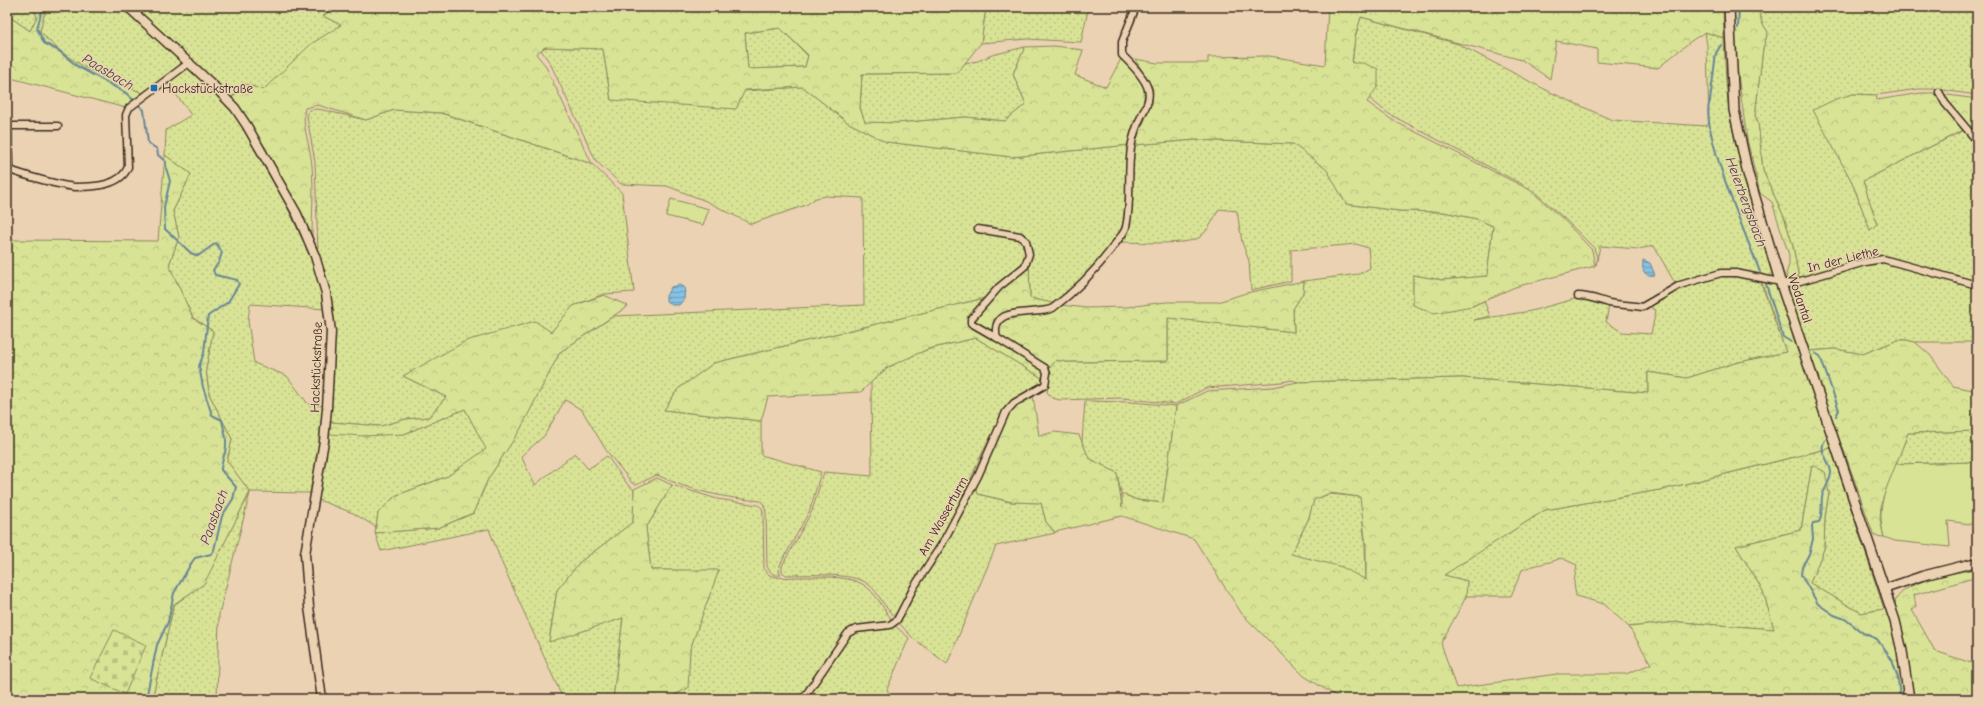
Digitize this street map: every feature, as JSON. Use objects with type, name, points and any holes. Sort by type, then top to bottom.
[{"type":"main road","name":"Wodantal","points":[[1729,7],[1734,110],[1748,174],[1780,281],[1884,588],[1902,651],[1909,699]]},
{"type":"street","name":"Hackstückstraße","points":[[128,7],[190,62],[226,97],[247,126],[293,208],[309,242],[320,273],[329,306],[331,337],[324,441],[305,554],[308,607],[322,699]]},
{"type":"street","points":[[997,338],[995,328],[1003,318],[1020,312],[1047,311],[1059,303],[1104,261],[1126,229],[1130,198],[1131,148],[1137,127],[1149,102],[1150,90],[1134,66],[1122,55],[1122,42],[1136,7]]},
{"type":"street","points":[[58,126],[8,126],[8,170],[76,187],[118,180],[125,174],[128,167],[126,114],[132,104],[190,62]]},
{"type":"street","points":[[1939,92],[1944,103],[1977,141]]},
{"type":"street","name":"Am Wasserturm","points":[[803,699],[848,633],[856,629],[890,625],[897,620],[911,591],[942,544],[978,476],[1006,412],[1014,403],[1045,385],[1047,374],[1045,368],[997,338],[975,327],[971,323],[971,319],[1000,287],[1025,266],[1029,258],[1029,250],[1026,241],[1020,236],[978,229]]},
{"type":"street","name":"In der Liethe","points":[[1578,296],[1589,296],[1611,303],[1642,307],[1680,284],[1721,272],[1736,273],[1790,284],[1865,262],[1883,259],[1977,285]]},
{"type":"street","points":[[1884,588],[1922,576],[1977,562]]},
{"type":"green space","points":[[7,7],[33,7],[37,17],[30,31],[7,15]]},
{"type":"green space","points":[[33,7],[46,7],[40,31],[62,52],[87,68],[143,93],[126,108],[7,77],[7,15],[30,31],[37,17]]},
{"type":"green space","points":[[46,7],[123,7],[177,55],[181,62],[179,67],[143,93],[101,75],[74,61],[50,42],[40,31]]},
{"type":"green space","points":[[137,7],[184,7],[192,9],[192,7],[336,7],[323,16],[341,25],[312,44],[263,90],[245,84],[230,99],[136,10]]},
{"type":"green space","points":[[336,7],[986,7],[981,43],[957,73],[862,74],[860,108],[865,122],[897,123],[965,117],[1005,121],[1026,104],[1013,74],[1025,47],[1055,46],[1083,50],[1075,75],[1106,87],[1121,59],[1140,80],[1144,95],[1141,112],[1129,145],[1012,157],[886,142],[847,122],[803,87],[745,90],[736,109],[611,100],[603,49],[545,47],[536,54],[545,65],[592,164],[442,113],[394,110],[366,120],[318,105],[305,108],[304,121],[313,175],[312,238],[265,148],[243,111],[232,98],[245,84],[263,90],[311,44],[341,25],[323,16]],"holes":[[[780,28],[808,55],[805,67],[748,69],[745,33]]]},
{"type":"green space","points":[[986,7],[1091,7],[1088,10],[1081,42],[1027,39],[981,43]]},
{"type":"green space","points":[[1328,7],[1723,7],[1724,38],[1705,32],[1691,41],[1658,68],[1597,62],[1597,49],[1556,41],[1550,79],[1522,60],[1361,17],[1355,37],[1352,63],[1363,63],[1378,69],[1378,86],[1367,102],[1392,120],[1530,190],[1563,219],[1592,250],[1595,266],[1515,287],[1472,306],[1434,313],[1413,305],[1413,275],[1442,280],[1487,276],[1493,226],[1477,219],[1444,212],[1399,211],[1346,204],[1327,170],[1293,144],[1195,140],[1134,145],[1152,103],[1153,89],[1135,59],[1157,63],[1208,63],[1208,57],[1269,56],[1325,65]]},
{"type":"green space","points":[[1734,7],[1758,7],[1762,23],[1768,32],[1763,48],[1755,116],[1758,122],[1763,171],[1784,217],[1793,246],[1799,279],[1787,282],[1786,274],[1789,265],[1789,255],[1772,202],[1760,193],[1747,139],[1735,54]]},
{"type":"green space","points":[[1758,7],[1977,7],[1977,95],[1935,89],[1919,89],[1876,95],[1853,94],[1814,111],[1852,182],[1870,230],[1877,224],[1863,181],[1964,130],[1977,143],[1977,284],[1883,258],[1799,279],[1793,246],[1784,217],[1763,171],[1758,122],[1755,116],[1763,48],[1768,32],[1762,23]]},
{"type":"green space","points":[[1361,17],[1458,44],[1550,92],[1612,120],[1706,126],[1709,123],[1707,45],[1705,32],[1724,38],[1727,93],[1732,126],[1745,183],[1773,276],[1757,276],[1735,271],[1676,285],[1654,246],[1638,249],[1600,246],[1596,265],[1597,257],[1594,248],[1564,218],[1531,189],[1389,114],[1369,98],[1352,64],[1355,37]]},
{"type":"green space","points":[[780,28],[808,56],[805,67],[748,69],[745,33]]},
{"type":"green space","points":[[546,47],[603,49],[611,100],[803,87],[847,122],[887,142],[1012,157],[1129,145],[1123,228],[1103,259],[1055,304],[1030,298],[1029,263],[985,298],[714,363],[678,389],[664,410],[761,421],[761,455],[821,472],[810,510],[780,565],[779,573],[781,575],[772,574],[767,566],[766,513],[764,505],[761,501],[708,493],[669,481],[657,475],[636,485],[632,483],[606,450],[582,410],[565,400],[544,436],[521,456],[535,485],[575,453],[588,469],[607,456],[628,485],[634,490],[633,522],[580,562],[557,590],[549,641],[623,617],[613,699],[563,699],[501,561],[489,529],[381,551],[375,533],[438,528],[474,513],[488,479],[520,429],[560,352],[614,316],[864,305],[863,198],[826,196],[816,198],[806,205],[751,224],[706,201],[667,186],[621,184],[596,161],[550,63],[541,50]]},
{"type":"green space","points":[[1025,47],[1013,74],[1026,104],[1005,121],[965,117],[897,123],[865,123],[860,108],[862,74],[957,73],[965,63],[978,61],[992,55]]},
{"type":"green space","points":[[189,66],[233,111],[279,190],[315,265],[326,309],[250,304],[248,321],[254,363],[287,376],[308,404],[324,406],[319,449],[310,493],[250,492],[227,461],[232,439],[209,394],[206,369],[213,331],[193,318],[169,265],[179,237],[173,211],[191,174],[165,155],[166,130],[191,115],[167,82]]},
{"type":"green space","points":[[1921,93],[1933,93],[1977,99],[1977,123],[1863,181],[1877,224],[1870,230],[1852,182],[1813,110],[1836,99],[1853,94],[1876,95],[1877,100]]},
{"type":"green space","points":[[318,109],[366,120],[394,110],[441,113],[592,164],[622,193],[634,292],[604,294],[573,306],[551,332],[403,376],[446,397],[429,417],[406,419],[381,426],[331,422],[404,434],[465,409],[487,449],[448,476],[395,496],[378,513],[376,527],[353,513],[316,499],[329,408],[327,286],[318,253],[315,162],[307,117],[309,110]]},
{"type":"green space","points":[[1195,140],[1293,144],[1327,169],[1346,204],[1399,211],[1444,212],[1477,219],[1493,226],[1487,276],[1442,280],[1413,275],[1413,305],[1472,306],[1484,301],[1490,316],[1474,320],[1531,311],[1578,298],[1609,305],[1606,322],[1622,332],[1651,334],[1656,310],[1652,309],[1652,305],[1681,288],[1703,278],[1714,275],[1736,274],[1760,280],[1786,352],[1735,363],[1687,378],[1648,372],[1648,393],[1462,378],[1298,382],[1292,380],[1206,388],[1176,404],[1122,398],[1060,400],[1052,398],[1047,392],[1049,379],[1048,370],[1056,360],[1067,362],[1168,361],[1168,317],[1294,332],[1293,309],[1303,293],[1304,281],[1359,274],[1370,268],[1368,248],[1356,244],[1291,250],[1291,281],[1251,290],[1249,261],[1242,242],[1237,211],[1219,209],[1206,231],[1194,240],[1174,243],[1119,242],[1131,209],[1134,145]]},
{"type":"green space","points":[[165,155],[191,174],[173,211],[179,237],[169,265],[193,318],[213,331],[206,369],[209,394],[232,439],[227,461],[250,492],[204,584],[174,604],[152,699],[7,699],[7,249],[11,240],[158,241]]},
{"type":"green space","points":[[671,199],[709,209],[703,225],[666,216]]},
{"type":"green space","points":[[1883,261],[1977,287],[1977,342],[1915,342],[1898,340],[1863,354],[1835,349],[1809,351],[1786,286]]},
{"type":"green space","points":[[1029,263],[1030,298],[1061,305],[1086,308],[1127,307],[1166,302],[1218,302],[1246,293],[1304,281],[1303,293],[1293,309],[1294,332],[1168,318],[1168,361],[1067,362],[1056,360],[1042,378],[976,338],[928,349],[886,368],[861,392],[768,397],[761,421],[664,410],[678,389],[714,363],[985,298],[987,302]]},
{"type":"green space","points":[[1761,280],[1776,283],[1798,352],[1835,349],[1863,354],[1898,340],[1915,342],[1930,355],[1953,386],[1977,391],[1977,431],[1908,433],[1881,504],[1880,520],[1884,537],[1874,536],[1842,445],[1665,489],[1545,510],[1444,575],[1467,581],[1466,597],[1441,643],[1456,688],[1557,674],[1626,674],[1651,664],[1629,627],[1679,622],[1774,629],[1763,591],[1736,546],[1801,530],[1812,465],[1825,472],[1829,492],[1825,516],[1824,549],[1810,583],[1861,613],[1884,609],[1895,605],[1898,597],[1905,590],[1929,579],[1977,569],[1977,577],[1914,595],[1916,607],[1912,610],[1935,651],[1977,665],[1977,699],[1341,699],[1304,676],[1242,614],[1194,539],[1122,516],[1055,532],[1046,522],[1041,503],[1012,502],[978,494],[974,483],[987,452],[1014,403],[1033,396],[1039,436],[1055,432],[1079,435],[1089,458],[1117,473],[1122,507],[1122,494],[1137,500],[1163,503],[1176,406],[1207,391],[1273,387],[1298,382],[1462,378],[1648,393],[1648,372],[1687,378],[1735,363],[1786,352]],"holes":[[[1330,493],[1360,497],[1366,546],[1366,580],[1342,567],[1291,554],[1308,520],[1314,500]]]},
{"type":"green space","points":[[604,295],[628,306],[560,352],[520,430],[488,479],[473,513],[438,528],[375,533],[378,513],[395,496],[448,476],[486,449],[465,409],[404,434],[364,436],[329,434],[331,422],[381,426],[406,419],[429,417],[446,397],[403,376],[466,341],[535,321],[551,332],[573,306]]},
{"type":"green space","points":[[976,338],[1042,378],[1040,390],[1012,400],[983,451],[955,514],[895,617],[872,587],[861,580],[829,575],[786,575],[782,572],[782,566],[812,511],[824,472],[872,476],[871,382],[894,364],[920,352]]},
{"type":"green space","points":[[1085,401],[1131,402],[1176,406],[1163,503],[1137,500],[1121,493],[1117,473],[1089,458],[1082,442]]},
{"type":"green space","points":[[1977,431],[1977,462],[1896,464],[1908,433]]},
{"type":"green space","points":[[1831,448],[1884,609],[1861,613],[1810,583],[1824,549],[1825,516],[1829,492],[1812,465],[1801,530],[1736,546],[1763,591],[1774,629],[1679,622],[1629,627],[1604,604],[1576,596],[1574,582],[1577,565],[1561,558],[1522,570],[1511,596],[1466,596],[1467,581],[1443,575],[1545,510],[1665,489]]},
{"type":"green space","points":[[1977,462],[1977,525],[1948,521],[1950,547],[1895,541],[1884,537],[1881,508],[1885,492],[1896,464]]},
{"type":"green space","points":[[657,478],[672,485],[646,528],[651,570],[719,570],[690,649],[688,688],[667,699],[613,699],[623,618],[549,642],[557,590],[580,562],[633,522],[634,489]]},
{"type":"green space","points":[[974,483],[978,494],[1010,502],[1041,503],[1046,522],[1055,533],[996,546],[947,664],[913,638],[899,623],[914,590]]},
{"type":"green space","points":[[672,485],[717,499],[758,505],[762,508],[763,513],[764,568],[769,575],[780,577],[833,577],[858,582],[872,592],[890,617],[891,621],[846,631],[801,699],[746,699],[732,694],[731,699],[667,699],[687,688],[690,649],[718,571],[651,570],[646,528]]},
{"type":"green space","points":[[250,493],[219,614],[217,699],[152,699],[174,605],[203,584]]},
{"type":"green space","points":[[1330,494],[1361,497],[1366,580],[1291,554],[1308,520],[1314,499]]},
{"type":"green space","points":[[895,626],[909,638],[887,689],[891,699],[806,699],[847,637],[860,632],[879,630]]},
{"type":"green space","points":[[114,630],[146,645],[125,694],[90,678]]},
{"type":"water","points":[[1643,260],[1650,263],[1655,275],[1648,275],[1644,272]]},
{"type":"water","points":[[679,285],[685,288],[684,299],[679,305],[672,305],[666,301],[666,296],[671,287]]},
{"type":"waterway","name":"Paasbach","points":[[43,7],[37,28],[44,43],[59,51],[77,66],[126,93],[144,110],[148,143],[157,149],[158,155],[166,162],[166,168],[170,181],[164,207],[165,229],[191,253],[198,256],[216,243],[222,252],[219,262],[213,270],[215,275],[237,280],[239,284],[228,302],[208,316],[204,353],[199,366],[203,387],[212,415],[222,420],[226,448],[221,470],[236,487],[233,499],[222,516],[214,550],[211,554],[195,558],[174,593],[168,622],[157,645],[146,699]]},
{"type":"waterway","name":"Heierbergsbach","points":[[1738,28],[1739,7]]},
{"type":"waterway","name":"Heierbergsbach","points":[[1721,45],[1716,53],[1708,114],[1711,134],[1726,185],[1760,272]]},
{"type":"waterway","name":"Heierbergsbach","points":[[1766,284],[1783,337],[1791,342]]},
{"type":"waterway","name":"Heierbergsbach","points":[[1815,353],[1820,356],[1839,410],[1836,416]]},
{"type":"waterway","name":"Heierbergsbach","points":[[1825,440],[1823,444],[1823,453],[1829,464],[1831,476],[1822,497],[1819,522],[1813,523],[1812,526],[1813,539],[1809,554],[1802,567],[1801,575],[1818,604],[1834,615],[1845,619],[1863,633],[1877,639],[1892,660],[1898,678],[1900,699]]},
{"type":"place","name":"Hackstückstraße","points":[[154,88]]}]
